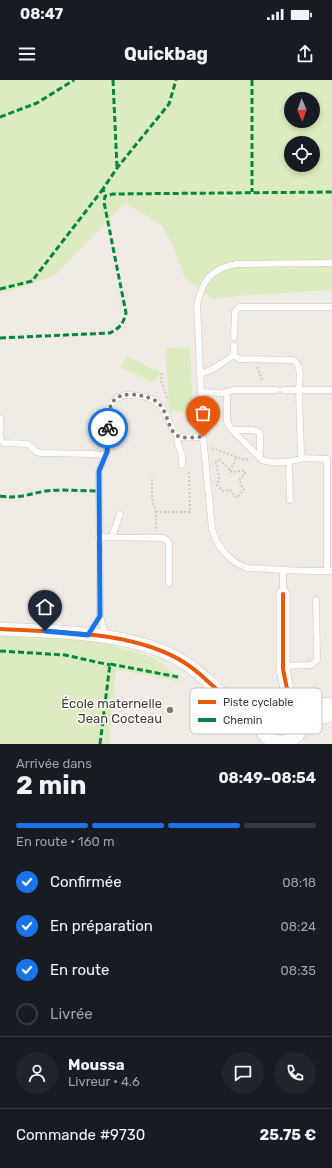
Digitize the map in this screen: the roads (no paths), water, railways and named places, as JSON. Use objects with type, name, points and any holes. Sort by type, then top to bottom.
[{"type":"street","points":[[283,594],[283,667],[289,688]]},
{"type":"street","points":[[0,629],[106,637],[142,645],[170,654],[184,662],[200,673],[216,688]]},
{"type":"street","points":[[277,688],[283,667]]},
{"type":"street","points":[[322,705],[332,706]]},
{"type":"street","points":[[322,718],[332,714]]},
{"type":"street","points":[[268,740],[286,743],[298,734]]},
{"type":"lane","points":[[227,392],[228,422],[232,430],[260,458],[267,462],[290,462],[302,458],[329,459],[330,571],[283,571],[254,569],[243,566],[232,559],[219,545],[212,528],[203,437],[197,305],[202,286],[208,278],[218,270],[227,266],[237,264],[332,263]]},
{"type":"lane","points":[[234,337],[235,312],[239,307],[332,307]]},
{"type":"lane","points":[[234,346],[234,355]]},
{"type":"lane","points":[[200,374],[213,369],[234,355]]},
{"type":"lane","points":[[234,355],[239,359],[292,360],[296,362],[299,369],[302,458]]},
{"type":"lane","points":[[201,392],[227,392],[235,390],[332,390]]},
{"type":"lane","points":[[106,637],[100,616],[99,471],[106,456],[108,447],[109,408],[112,402],[118,397],[126,395],[139,395],[148,397],[156,401],[162,407],[172,430],[178,436],[203,437]]},
{"type":"lane","points":[[0,418],[0,439],[4,443],[28,444],[37,452],[41,453],[94,454],[106,456]]},
{"type":"lane","points":[[232,430],[253,430],[259,432],[260,458]]},
{"type":"lane","points":[[178,436],[178,444],[182,455],[182,465]]},
{"type":"lane","points":[[290,462],[290,500]]},
{"type":"lane","points":[[112,537],[120,514]]},
{"type":"lane","points":[[99,537],[163,538],[167,540],[169,544],[169,583]]},
{"type":"lane","points":[[283,571],[283,594]]},
{"type":"lane","points":[[283,667],[311,665],[317,660],[316,600]]},
{"type":"lane","points":[[88,635],[100,616]]},
{"type":"place","name":"École maternelle Jean Cocteau","points":[[170,710]]}]
